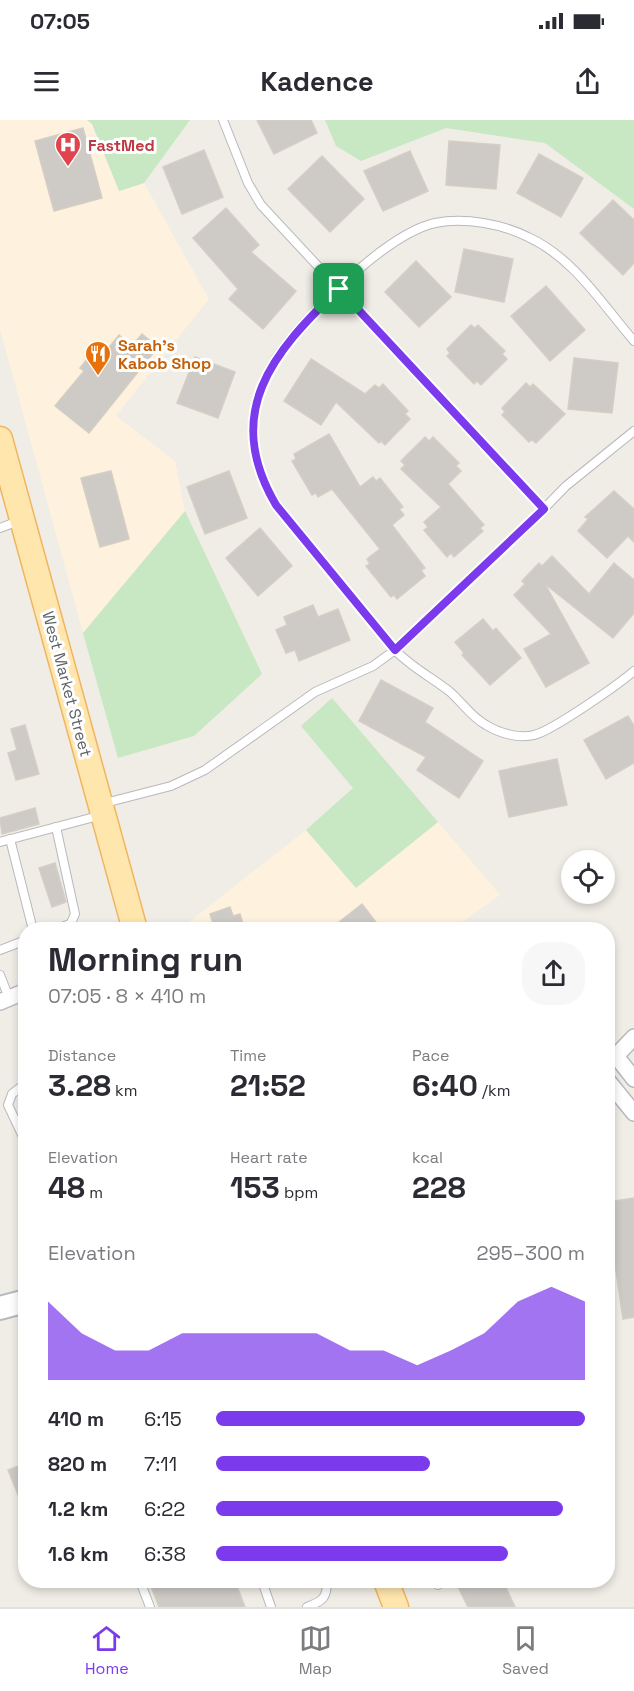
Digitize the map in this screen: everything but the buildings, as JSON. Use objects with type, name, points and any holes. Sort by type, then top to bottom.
[{"type":"main road","name":"West Market Street","points":[[0,439],[4,472],[22,520],[133,922]]},
{"type":"main road","points":[[389,1588],[396,1607]]},
{"type":"street","points":[[4,1000],[18,994]]},
{"type":"street","points":[[615,1056],[634,1037]]},
{"type":"street","points":[[615,1062],[634,1079]]},
{"type":"street","points":[[615,1090],[634,1113]]},
{"type":"lane","points":[[222,120],[248,183],[261,205],[544,509]]},
{"type":"lane","points":[[634,341],[567,262],[537,241],[497,226],[459,221],[435,223],[390,244],[371,258],[290,340],[276,359],[257,400],[253,422],[253,442],[266,487],[276,505],[395,650],[410,665],[451,693],[474,718],[505,734],[533,735],[550,729],[634,670]]},
{"type":"lane","points":[[0,842],[56,827],[171,786],[205,770],[315,692],[373,666],[395,650],[566,486],[634,431]]},
{"type":"lane","points":[[0,528],[22,520]]},
{"type":"lane","points":[[56,827],[75,914],[73,922]]},
{"type":"lane","points":[[10,839],[31,922]]},
{"type":"lane","points":[[0,950],[18,943]]},
{"type":"lane","points":[[0,975],[4,1000]]},
{"type":"lane","points":[[18,1089],[12,1094],[8,1106],[18,1127]]},
{"type":"lane","points":[[143,1588],[150,1607]]},
{"type":"lane","points":[[264,1588],[271,1607]]},
{"type":"lane","points":[[307,1607],[322,1602],[327,1596],[327,1588]]},
{"type":"shaded area","points":[[0,120],[87,120],[92,124],[120,191],[144,183],[209,299],[116,416],[175,461],[185,511],[83,633],[0,329]]},
{"type":"shaded area","points":[[438,822],[500,895],[462,922],[189,922],[306,830],[356,888]]},
{"type":"green space","points":[[87,120],[190,120],[144,183],[119,191],[92,124]]},
{"type":"green space","points":[[325,120],[634,120],[634,209],[545,143],[446,128],[361,161],[336,146]]},
{"type":"green space","points":[[185,511],[262,674],[194,736],[118,758],[83,633]]},
{"type":"green space","points":[[332,698],[438,822],[356,888],[306,830],[353,788],[301,726]]},
{"type":"place","name":"FastMed","points":[[68,168]]},
{"type":"place","name":"Sarah's Kabob Shop","points":[[98,377]]},
{"type":"route","points":[[339,289],[544,509],[395,650],[276,505],[266,487],[253,442],[253,422],[257,400],[276,359],[290,340],[339,289]]}]
